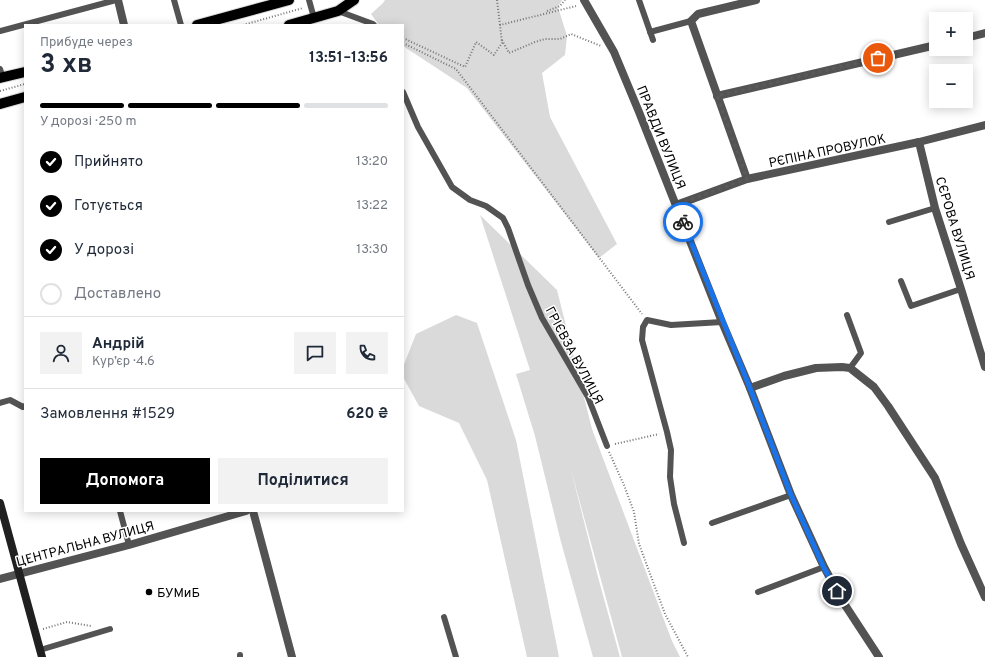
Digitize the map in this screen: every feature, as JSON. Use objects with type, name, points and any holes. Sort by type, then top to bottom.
[{"type":"main road","points":[[201,24],[289,0]]},
{"type":"main road","points":[[293,24],[338,11],[354,0]]},
{"type":"main road","points":[[1,75],[24,72]]},
{"type":"main road","points":[[4,103],[24,97]]},
{"type":"main road","points":[[0,503],[41,653]]},
{"type":"street","points":[[117,0],[124,24]]},
{"type":"street","points":[[747,179],[691,21],[698,14],[756,0]]},
{"type":"street","name":"ПРАВДИ ВУЛИЦЯ","points":[[585,2],[614,52],[750,388],[791,495],[824,568],[843,602],[879,657]]},
{"type":"street","points":[[973,36],[985,33]]},
{"type":"street","points":[[717,96],[929,47]]},
{"type":"street","name":"РЄПІНА ПРОВУЛОК","points":[[676,205],[747,179],[919,142],[985,125]]},
{"type":"street","name":"СЄРОВА ВУЛИЦЯ","points":[[919,142],[935,208],[985,367]]},
{"type":"street","points":[[750,388],[784,376],[816,368],[850,368],[874,387],[935,478],[961,544],[985,597]]},
{"type":"street","name":"ЦЕНТРАЛЬНА ВУЛИЦЯ","points":[[0,578],[242,512]]},
{"type":"street","points":[[253,512],[292,657]]},
{"type":"lane","points":[[26,24],[117,0]]},
{"type":"lane","points":[[174,0],[181,24]]},
{"type":"lane","points":[[640,0],[653,40]]},
{"type":"lane","points":[[310,3],[314,18]]},
{"type":"lane","points":[[338,11],[373,24]]},
{"type":"lane","points":[[650,32],[691,21]]},
{"type":"lane","points":[[0,31],[24,25]]},
{"type":"lane","name":"ГРІЄВЗА ВУЛИЦЯ","points":[[404,94],[418,128],[452,187],[470,200],[486,206],[503,218],[542,318],[588,397],[607,446]]},
{"type":"lane","points":[[889,222],[935,208]]},
{"type":"lane","points":[[901,281],[911,306],[961,289]]},
{"type":"lane","points":[[847,315],[861,353],[850,368]]},
{"type":"lane","points":[[684,543],[674,504],[670,477],[671,450],[642,340],[643,327],[647,320],[671,325],[722,322]]},
{"type":"lane","points":[[0,403],[10,400],[24,406]]},
{"type":"lane","points":[[712,524],[791,495]]},
{"type":"lane","points":[[120,512],[129,544]]},
{"type":"lane","points":[[758,592],[824,568]]},
{"type":"lane","points":[[444,617],[456,657]]},
{"type":"lane","points":[[41,653],[110,629]]},
{"type":"path","points":[[497,0],[502,39],[509,53],[539,41],[549,38],[560,39],[571,34],[614,52]]},
{"type":"path","points":[[540,14],[560,6],[565,0]]},
{"type":"path","points":[[500,25],[585,2]]},
{"type":"path","points":[[246,24],[310,3]]},
{"type":"path","points":[[404,38],[465,67],[476,42],[494,55],[502,43],[502,39]]},
{"type":"path","points":[[404,43],[456,69],[647,320]]},
{"type":"path","points":[[1,75],[6,89],[4,103]]},
{"type":"path","points":[[0,91],[24,84]]},
{"type":"path","points":[[667,432],[607,446],[634,512],[639,544],[665,614],[688,657]]},
{"type":"path","points":[[34,631],[67,622],[110,629]]},
{"type":"shaded area","points":[[385,0],[562,0],[558,7],[567,36],[565,55],[542,73],[550,117],[617,244],[599,258],[467,88],[404,47],[404,24],[378,24],[371,14]]},
{"type":"shaded area","points":[[480,215],[557,290],[592,429],[672,641],[680,657],[622,657],[570,466],[620,657],[593,657],[561,542],[535,436],[516,374],[530,370]]},
{"type":"shaded area","points":[[456,315],[477,323],[516,440],[559,657],[527,657],[487,480],[459,423],[419,406],[404,379],[404,364],[416,334]]},
{"type":"way so far","points":[[683,222],[676,205],[747,179],[717,96],[878,58]]},
{"type":"place","name":"БУМиБ","points":[[149,592]]},
{"type":"route","points":[[683,222],[722,322],[750,388],[791,495],[824,568],[837,591]]}]
